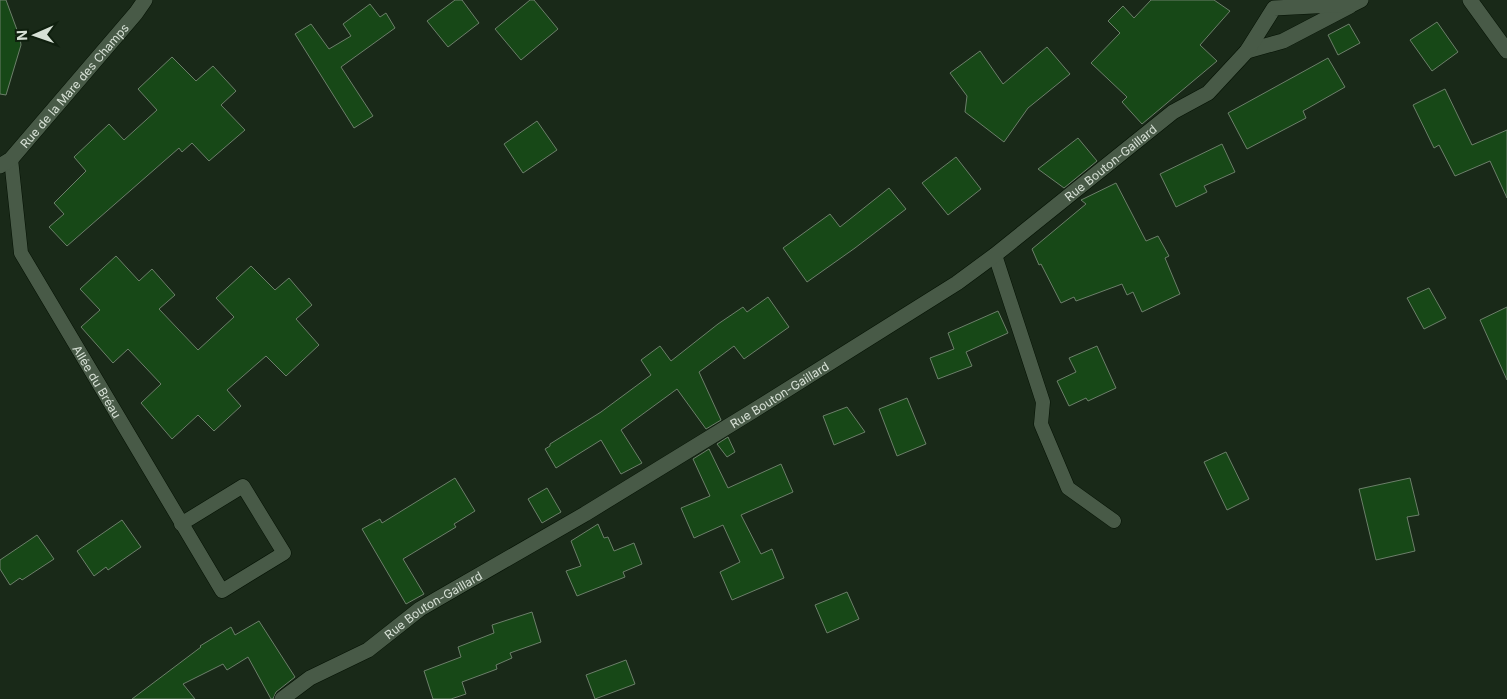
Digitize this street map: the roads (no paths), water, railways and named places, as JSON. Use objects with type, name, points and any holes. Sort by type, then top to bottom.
[{"type":"street","name":"Rue de la Mare des Champs","points":[[5,163],[136,13],[145,0]]},
{"type":"street","points":[[1470,0],[1507,51]]},
{"type":"street","name":"Rue Bouton-Gaillard","points":[[282,699],[310,678],[368,650],[420,609],[585,514],[957,283],[995,255],[1173,112],[1208,92],[1247,51],[1277,4],[1357,2]]},
{"type":"street","name":"Rue Bouton-Gaillard","points":[[1247,51],[1283,41],[1357,2]]},
{"type":"lane","name":"Allée du Bréau","points":[[5,163],[21,254],[181,524],[222,591],[284,553],[243,486],[181,524]]},
{"type":"lane","points":[[995,255],[1043,402],[1041,424],[1068,488],[1114,520]]}]
